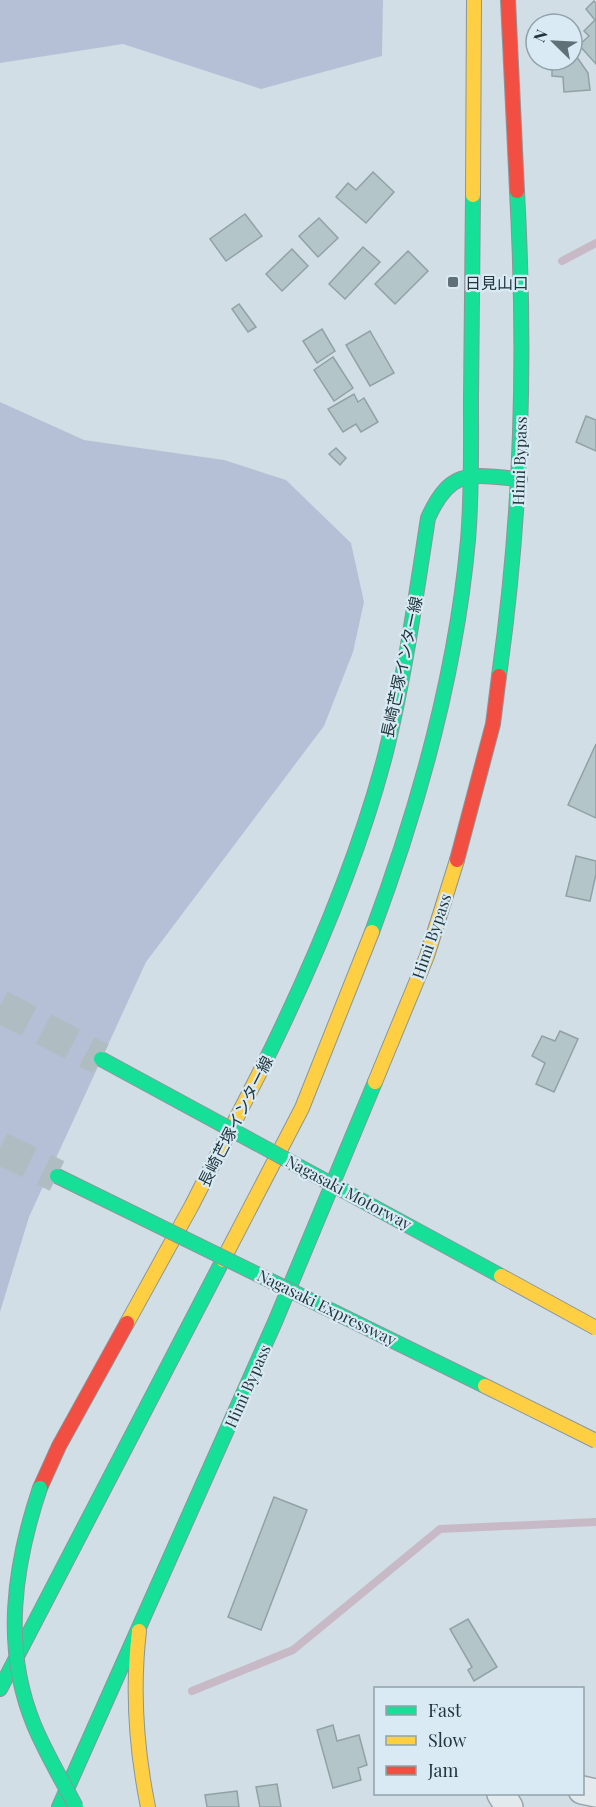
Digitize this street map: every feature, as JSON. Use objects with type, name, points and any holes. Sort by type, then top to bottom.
[{"type":"main road","points":[[0,1689],[302,1108],[389,886],[432,746],[454,648],[468,540],[471,476],[474,0]]},
{"type":"main road","name":"Himi Bypass","points":[[59,1807],[275,1322],[427,956],[455,866],[493,724],[503,650],[520,479],[523,304],[508,0]]},
{"type":"main road","name":"長崎芒塚インター線","points":[[76,1807],[30,1714],[18,1676],[15,1595],[20,1553],[40,1488],[59,1446],[196,1198],[258,1077],[318,950],[376,785],[407,651],[428,518],[442,489],[453,481],[471,476],[520,479]]},
{"type":"main road","name":"Nagasaki Motorway","points":[[101,1059],[460,1251],[596,1328]]},
{"type":"main road","name":"Nagasaki Expressway","points":[[57,1176],[596,1441]]},
{"type":"main road","points":[[140,1629],[135,1674],[137,1719],[148,1807]]},
{"type":"shaded area","points":[[0,0],[383,0],[382,56],[261,89],[123,44],[0,63]]},
{"type":"shaded area","points":[[0,402],[84,440],[224,460],[286,480],[351,543],[364,602],[353,652],[324,726],[146,962],[29,1217],[0,1312]]},
{"type":"building","points":[[594,1],[596,3],[596,64],[584,51],[584,40],[589,36],[584,31],[595,20],[586,9]]},
{"type":"building","points":[[584,67],[588,73],[590,90],[564,92],[563,77],[552,76],[552,72],[584,72]]},
{"type":"building","points":[[373,172],[394,192],[366,223],[336,197],[348,183],[356,190]]},
{"type":"building","points":[[245,214],[262,236],[226,261],[210,239]]},
{"type":"building","points":[[319,218],[338,238],[318,257],[299,236]]},
{"type":"building","points":[[363,247],[380,262],[345,299],[329,284]]},
{"type":"building","points":[[292,249],[308,266],[282,291],[266,274]]},
{"type":"building","points":[[408,251],[428,271],[395,304],[375,284]]},
{"type":"building","points":[[239,304],[256,327],[248,332],[232,309]]},
{"type":"building","points":[[322,329],[335,351],[317,363],[303,341]]},
{"type":"building","points":[[370,331],[394,373],[370,386],[346,345]]},
{"type":"building","points":[[333,357],[353,388],[334,401],[314,370]]},
{"type":"building","points":[[354,394],[358,402],[364,398],[378,422],[361,432],[356,424],[343,432],[328,409]]},
{"type":"building","points":[[586,416],[596,420],[596,451],[576,442]]},
{"type":"building","points":[[336,448],[346,458],[340,465],[329,454]]},
{"type":"building","points":[[596,744],[596,818],[568,805]]},
{"type":"building","points":[[576,856],[596,861],[596,874],[590,901],[566,896]]},
{"type":"building","points":[[560,1031],[578,1039],[554,1092],[536,1084],[545,1063],[532,1056],[542,1036],[555,1041]]},
{"type":"building","points":[[274,1497],[307,1510],[261,1630],[228,1617]]},
{"type":"building","points":[[468,1619],[497,1667],[474,1681],[468,1670],[472,1667],[450,1629]]},
{"type":"building","points":[[333,1725],[337,1741],[359,1735],[367,1765],[358,1768],[361,1780],[333,1788],[317,1730]]},
{"type":"building","points":[[277,1784],[281,1807],[260,1807],[256,1787]]},
{"type":"building","points":[[237,1791],[239,1807],[207,1807],[205,1795]]},
{"type":"waterway","points":[[562,261],[596,243]]},
{"type":"waterway","points":[[192,1691],[293,1650],[440,1529],[596,1522]]},
{"type":"tunnel","points":[[0,1006],[101,1059]]},
{"type":"tunnel","points":[[0,1148],[57,1176]]},
{"type":"traffic: fast","points":[[499,676],[513,554],[520,434],[521,313],[517,191]]},
{"type":"traffic: fast","points":[[372,932],[405,836],[433,739],[455,640],[462,590],[471,487],[473,195]]},
{"type":"traffic: fast","points":[[261,1070],[332,914],[375,793],[399,694],[428,518],[445,490],[454,482],[475,476],[520,479]]},
{"type":"traffic: fast","points":[[101,1059],[501,1276]]},
{"type":"traffic: fast","points":[[59,1807],[275,1322],[375,1082]]},
{"type":"traffic: fast","points":[[57,1176],[485,1386]]},
{"type":"traffic: fast","points":[[0,1689],[223,1260]]},
{"type":"traffic: fast","points":[[40,1488],[18,1577],[15,1606],[18,1666],[24,1696],[34,1725],[76,1807]]},
{"type":"traffic: slow","points":[[473,195],[474,0]]},
{"type":"traffic: slow","points":[[375,1082],[427,956],[457,860]]},
{"type":"traffic: slow","points":[[223,1260],[302,1108],[372,932]]},
{"type":"traffic: slow","points":[[127,1323],[192,1205],[261,1070]]},
{"type":"traffic: slow","points":[[501,1276],[596,1328]]},
{"type":"traffic: slow","points":[[485,1386],[596,1441]]},
{"type":"traffic: slow","points":[[139,1631],[136,1719],[148,1807]]},
{"type":"traffic: jam","points":[[508,0],[517,191]]},
{"type":"traffic: jam","points":[[457,860],[493,724],[499,676]]},
{"type":"traffic: jam","points":[[40,1488],[59,1446],[127,1323]]},
{"type":"place","name":"日見山口","points":[[453,282]]}]
